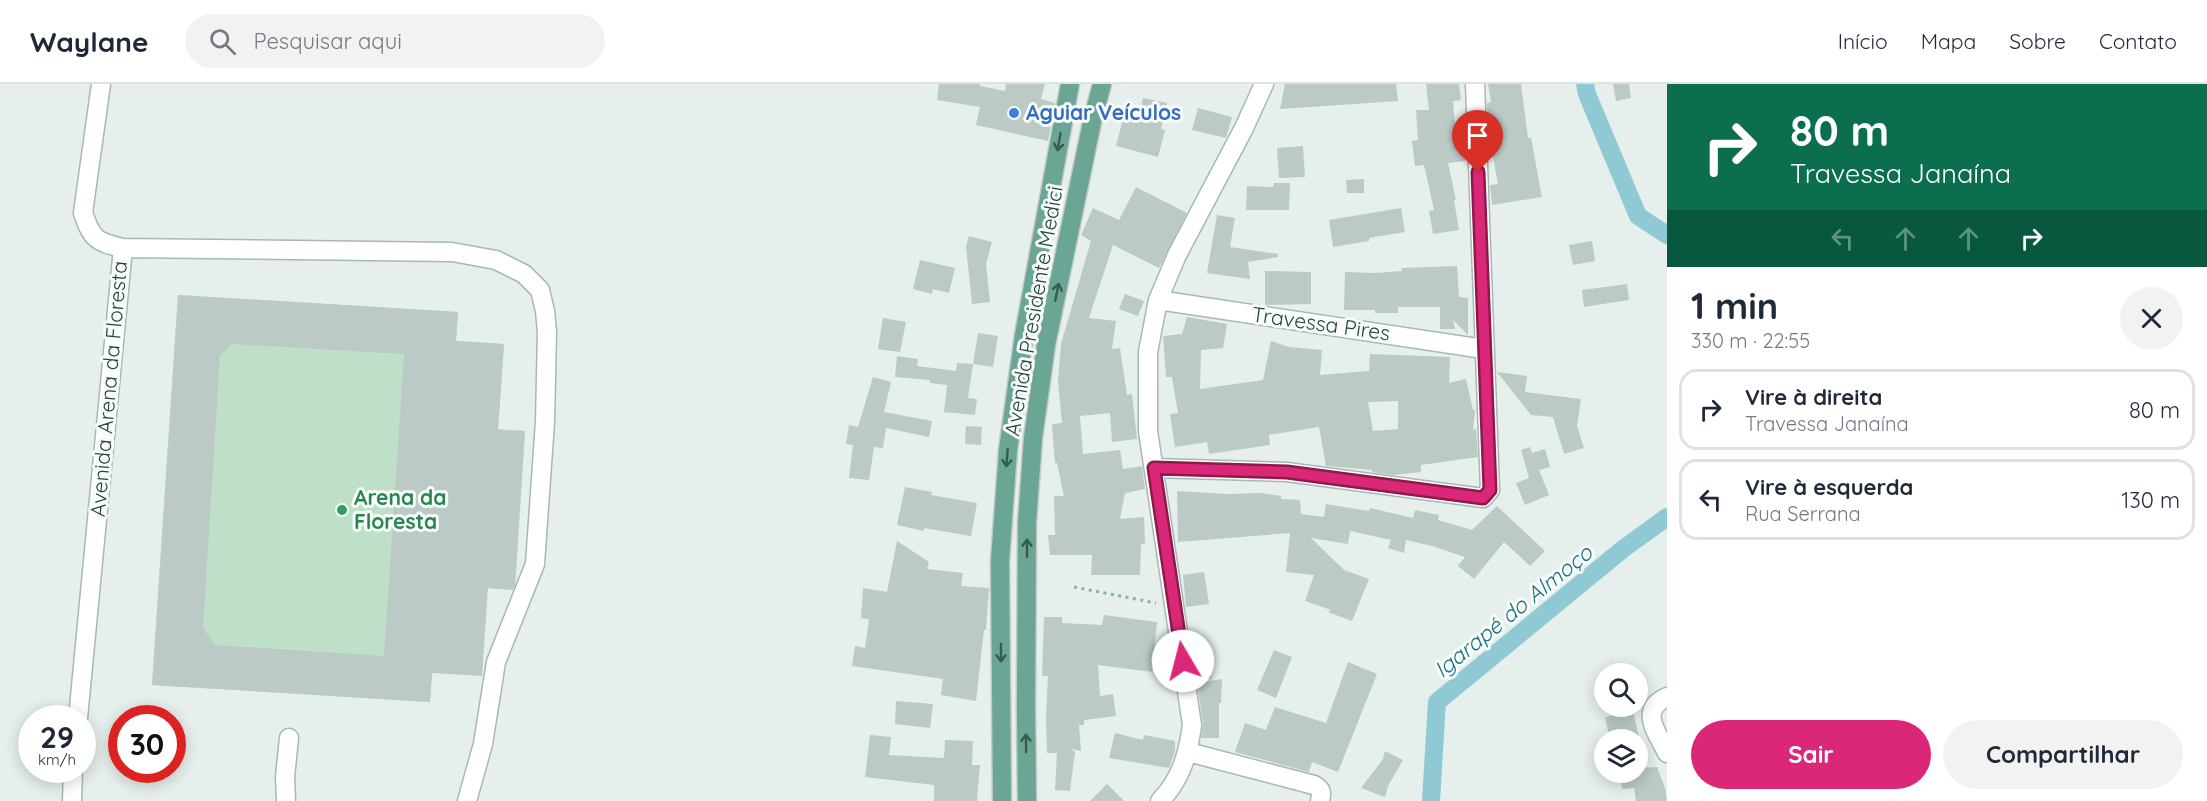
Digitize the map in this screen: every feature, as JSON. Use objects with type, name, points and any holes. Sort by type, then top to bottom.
[{"type":"main road","name":"Avenida Presidente Medici","points":[[1002,801],[1000,561],[1008,450],[1024,335],[1070,84]]},
{"type":"main road","name":"Avenida Presidente Medici","points":[[1028,801],[1027,523],[1033,438],[1046,345],[1092,122],[1102,84]]},
{"type":"street","name":"Avenida Arena da Floresta","points":[[79,705],[123,248],[99,242],[89,231],[83,213],[101,84]]},
{"type":"street","points":[[1160,801],[1172,788],[1182,771],[1188,752],[1192,725],[1148,431],[1148,352],[1158,300],[1177,255],[1244,128],[1264,84]]},
{"type":"street","points":[[1154,468],[1287,472],[1483,498],[1490,490],[1475,84]]},
{"type":"street","points":[[123,248],[452,252],[496,260],[524,274],[540,290],[547,332],[545,422],[535,564],[496,662],[483,744],[467,801]]},
{"type":"street","name":"Travessa Pires","points":[[1158,300],[1484,349]]},
{"type":"street","points":[[1667,697],[1656,704],[1652,709],[1651,717],[1667,753]]},
{"type":"street","points":[[286,801],[285,777],[289,738]]},
{"type":"street","points":[[1188,752],[1314,785],[1322,792],[1320,801]]},
{"type":"street","points":[[72,801],[73,783]]},
{"type":"path","points":[[1074,587],[1176,607]]},
{"type":"green space","name":"Arena da Floresta","points":[[178,295],[458,312],[456,341],[504,344],[498,429],[525,431],[515,590],[488,588],[432,673],[430,702],[152,685]]},
{"type":"building","points":[[939,84],[980,84],[980,86],[1005,91],[1006,84],[1045,84],[1041,99],[1055,103],[1048,141],[976,125],[980,107],[937,100]]},
{"type":"building","points":[[1285,84],[1396,84],[1398,101],[1280,109]]},
{"type":"building","points":[[1426,84],[1459,84],[1461,100],[1453,101],[1456,138],[1463,138],[1465,161],[1448,163],[1456,200],[1454,200],[1459,230],[1433,234],[1429,211],[1434,210],[1424,165],[1415,166],[1412,141],[1418,140],[1416,110],[1429,110]]},
{"type":"building","points":[[1488,84],[1521,84],[1528,138],[1531,138],[1542,197],[1492,205],[1490,185],[1498,184],[1488,130],[1487,103],[1491,102]]},
{"type":"building","points":[[1613,84],[1629,84],[1631,98],[1616,101]]},
{"type":"building","points":[[1143,98],[1167,103],[1161,129],[1165,130],[1158,157],[1116,146],[1123,119],[1137,123]]},
{"type":"building","points":[[1198,108],[1232,117],[1226,138],[1192,130]]},
{"type":"building","points":[[1303,146],[1305,177],[1279,178],[1277,148]]},
{"type":"building","points":[[1364,179],[1364,193],[1347,193],[1346,180]]},
{"type":"building","points":[[1274,183],[1290,183],[1289,210],[1246,210],[1247,186],[1273,187]]},
{"type":"building","points":[[1136,187],[1187,213],[1159,268],[1113,245],[1089,318],[1116,321],[1112,349],[1120,348],[1127,395],[1132,394],[1137,439],[1112,442],[1110,413],[1080,416],[1083,454],[1120,450],[1123,469],[1142,466],[1145,489],[1125,493],[1120,519],[1144,517],[1145,544],[1141,544],[1140,575],[1091,575],[1092,555],[1050,555],[1048,535],[1055,535],[1054,496],[1064,496],[1057,463],[1055,463],[1052,424],[1062,423],[1058,382],[1061,344],[1091,241],[1081,235],[1093,208],[1119,220]]},
{"type":"building","points":[[1401,208],[1405,232],[1333,247],[1329,220]]},
{"type":"building","points":[[1217,215],[1235,218],[1230,247],[1278,254],[1278,257],[1248,262],[1250,279],[1207,273]]},
{"type":"building","points":[[969,236],[992,242],[986,264],[990,302],[972,304],[966,246]]},
{"type":"building","points":[[1592,241],[1595,261],[1573,265],[1569,245]]},
{"type":"building","points":[[920,260],[955,268],[949,293],[933,289],[932,294],[913,289]]},
{"type":"building","points":[[1457,266],[1459,297],[1468,298],[1468,335],[1453,320],[1455,329],[1440,329],[1440,307],[1398,307],[1398,313],[1344,310],[1345,272],[1375,273],[1402,271],[1402,268]]},
{"type":"building","points":[[1265,271],[1311,272],[1311,304],[1265,305]]},
{"type":"building","points":[[1627,284],[1629,300],[1584,307],[1582,290]]},
{"type":"building","points":[[1125,294],[1144,301],[1138,316],[1119,309]]},
{"type":"building","points":[[178,295],[458,312],[456,341],[504,344],[498,430],[525,431],[515,584],[513,590],[488,588],[482,676],[432,673],[430,702],[152,685]],"holes":[[[231,344],[404,354],[384,656],[215,645],[203,628],[220,356]]]},
{"type":"building","points":[[1187,317],[1227,324],[1223,348],[1201,350],[1200,389],[1263,380],[1271,341],[1289,347],[1322,350],[1320,375],[1369,371],[1370,354],[1450,357],[1449,383],[1466,379],[1473,410],[1475,410],[1473,430],[1476,429],[1478,457],[1421,465],[1421,472],[1393,475],[1372,472],[1372,470],[1326,466],[1319,427],[1269,435],[1270,445],[1209,454],[1207,442],[1175,447],[1170,414],[1178,413],[1172,377],[1166,377],[1163,336],[1182,334]],"holes":[[[1398,401],[1398,429],[1373,431],[1368,402]]]},
{"type":"building","points":[[883,318],[906,322],[900,352],[878,349]]},
{"type":"building","points":[[978,333],[998,336],[993,367],[973,364]]},
{"type":"building","points":[[897,356],[918,359],[917,366],[956,371],[957,363],[973,364],[968,398],[977,399],[975,415],[944,412],[947,385],[930,383],[930,380],[895,377]]},
{"type":"building","points":[[1497,372],[1527,376],[1525,392],[1581,399],[1577,426],[1584,448],[1564,454],[1553,417],[1531,415]]},
{"type":"building","points":[[873,377],[891,382],[884,412],[932,421],[929,437],[886,428],[883,448],[874,447],[869,480],[849,478],[853,445],[846,444],[849,425],[858,427]]},
{"type":"building","points":[[966,426],[982,427],[981,445],[965,444]]},
{"type":"building","points":[[1530,447],[1532,453],[1545,449],[1550,467],[1539,470],[1549,495],[1525,505],[1516,483],[1529,478],[1521,450]]},
{"type":"building","points":[[905,487],[932,492],[931,495],[977,503],[971,536],[924,528],[924,531],[897,525]]},
{"type":"building","points":[[1177,491],[1261,493],[1281,496],[1281,499],[1300,500],[1301,514],[1324,517],[1326,504],[1369,511],[1370,508],[1413,518],[1415,510],[1439,515],[1438,520],[1472,530],[1497,506],[1545,551],[1530,566],[1504,542],[1474,579],[1458,566],[1465,557],[1432,546],[1406,540],[1404,553],[1388,548],[1391,540],[1350,531],[1348,544],[1311,538],[1344,570],[1369,579],[1352,621],[1328,612],[1331,610],[1305,601],[1314,575],[1286,572],[1290,533],[1178,542]]},
{"type":"building","points":[[897,541],[929,562],[927,569],[963,573],[961,586],[989,588],[986,630],[984,630],[976,701],[941,695],[943,679],[852,666],[855,646],[865,648],[869,619],[861,618],[863,588],[887,592]]},
{"type":"building","points":[[1204,572],[1209,604],[1186,607],[1183,575]]},
{"type":"building","points":[[1104,615],[1157,622],[1152,672],[1098,665],[1100,696],[1113,694],[1116,716],[1084,720],[1084,725],[1079,725],[1081,751],[1071,749],[1075,752],[1070,791],[1055,790],[1057,753],[1047,753],[1048,676],[1042,676],[1044,617],[1062,617],[1062,623],[1102,625]]},
{"type":"building","points":[[1203,641],[1212,679],[1196,677],[1191,643]]},
{"type":"building","points":[[1274,650],[1292,657],[1276,698],[1257,690]]},
{"type":"building","points":[[1348,662],[1377,674],[1338,772],[1312,762],[1309,772],[1235,752],[1245,723],[1266,730],[1275,707],[1326,723]]},
{"type":"building","points":[[1222,679],[1219,738],[1201,738],[1203,724],[1197,683]]},
{"type":"building","points":[[896,701],[933,704],[930,728],[895,724]]},
{"type":"building","points":[[1634,717],[1637,729],[1608,729],[1605,718]]},
{"type":"building","points":[[1115,733],[1143,740],[1144,735],[1175,741],[1175,751],[1169,768],[1109,758]]},
{"type":"building","points":[[870,735],[891,737],[889,755],[944,758],[945,740],[973,741],[972,765],[980,765],[977,801],[934,801],[934,785],[865,777]]},
{"type":"building","points":[[1385,751],[1403,760],[1388,786],[1385,797],[1361,788],[1383,759]]},
{"type":"building","points":[[1648,767],[1657,767],[1667,801],[1636,801],[1634,788],[1622,789],[1621,783],[1648,783]]},
{"type":"building","points":[[1107,784],[1124,801],[1090,801]]},
{"type":"waterway","name":"Igarapé do Almoço","points":[[1585,84],[1587,94],[1638,216],[1667,235]]},
{"type":"waterway","name":"Igarapé do Almoço","points":[[1431,801],[1437,702],[1623,549],[1667,517]]},
{"type":"place","name":"Aguiar Veículos","points":[[1014,113]]},
{"type":"place","name":"Arena da Floresta","points":[[342,510]]},
{"type":"route","points":[[1183,661],[1154,468],[1287,472],[1483,498],[1490,490],[1478,172]]}]
